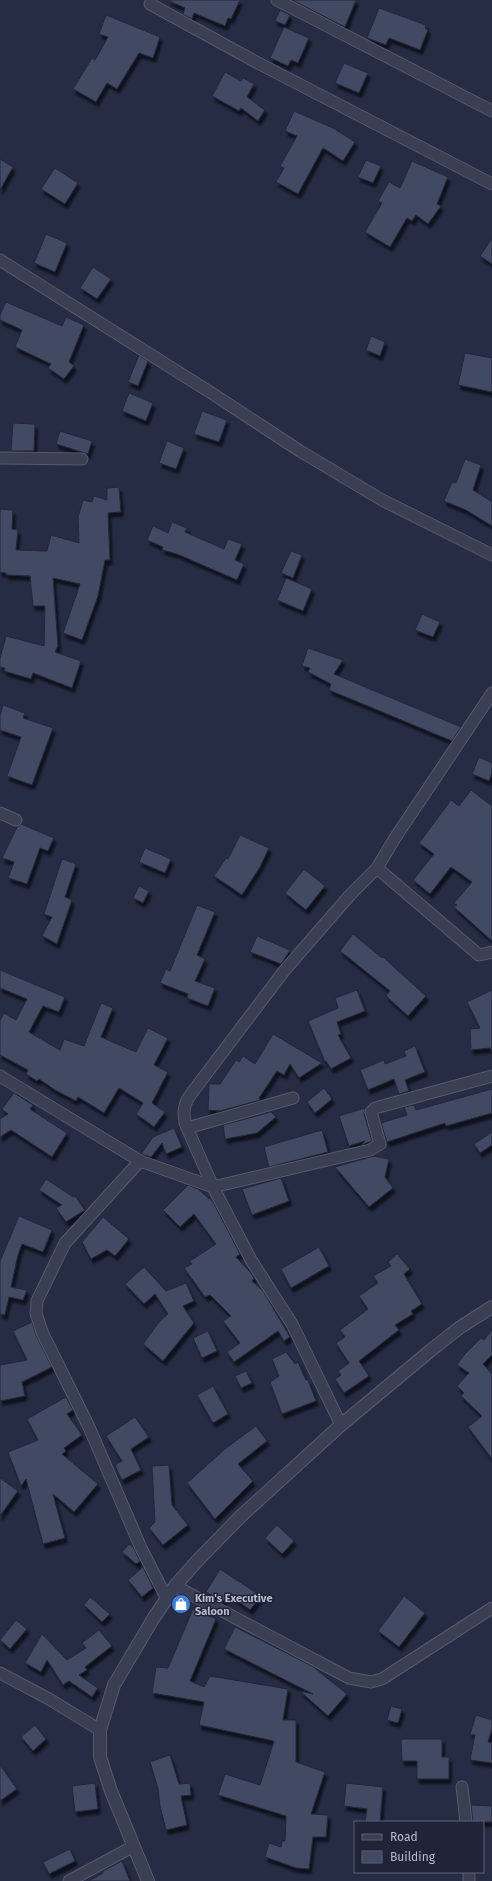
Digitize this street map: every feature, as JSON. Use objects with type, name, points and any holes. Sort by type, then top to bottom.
[{"type":"street","points":[[277,0],[492,111]]},
{"type":"street","points":[[150,4],[258,63],[492,184]]},
{"type":"street","points":[[0,260],[213,394],[300,451],[382,500],[492,555]]},
{"type":"street","points":[[0,458],[82,459]]},
{"type":"street","points":[[342,1425],[292,1324],[251,1260],[213,1187],[187,1128],[183,1112],[186,1100],[284,971],[350,895],[377,868],[492,693]]},
{"type":"street","points":[[0,813],[16,820]]},
{"type":"street","points":[[377,868],[479,955],[492,952]]},
{"type":"street","points":[[0,1076],[140,1161],[213,1187],[370,1150],[380,1144],[371,1112],[375,1108],[492,1076]]},
{"type":"street","points":[[187,1128],[293,1098]]},
{"type":"street","points":[[140,1161],[65,1243],[37,1301],[36,1313],[42,1332],[89,1427],[141,1548],[166,1599]]},
{"type":"street","points":[[148,1881],[110,1791],[100,1757],[100,1730],[114,1685],[152,1619],[175,1586],[241,1516],[342,1425],[430,1351],[459,1328],[492,1307]]},
{"type":"street","points":[[175,1586],[349,1678],[371,1682],[382,1679],[492,1608]]},
{"type":"street","points":[[0,1673],[49,1699],[100,1730]]},
{"type":"street","points":[[462,1787],[466,1821]]},
{"type":"street","points":[[69,1881],[134,1846]]},
{"type":"building","points":[[167,0],[240,0],[231,19],[228,18],[225,26],[194,13],[192,19],[183,14],[185,8]]},
{"type":"building","points":[[292,0],[356,0],[345,27]]},
{"type":"building","points":[[379,8],[426,25],[425,28],[428,30],[420,50],[389,38],[386,45],[367,38]]},
{"type":"building","points":[[280,10],[290,15],[285,25],[275,21]]},
{"type":"building","points":[[106,15],[160,37],[153,58],[139,53],[117,89],[107,83],[96,102],[73,89],[92,58],[95,60],[108,37],[99,34]]},
{"type":"building","points":[[284,27],[309,38],[298,63],[291,60],[288,66],[270,58]]},
{"type":"building","points":[[344,63],[368,73],[359,93],[335,83]]},
{"type":"building","points":[[225,72],[241,81],[243,78],[254,84],[247,97],[265,110],[258,121],[241,108],[239,111],[212,96]]},
{"type":"building","points":[[294,111],[333,128],[355,142],[343,161],[323,148],[298,194],[276,182],[284,168],[280,166],[297,136],[285,131]]},
{"type":"building","points":[[0,159],[13,167],[0,190]]},
{"type":"building","points":[[366,160],[381,166],[373,183],[358,177]]},
{"type":"building","points":[[412,161],[448,177],[437,204],[441,206],[428,224],[416,215],[412,221],[407,218],[390,247],[365,232],[382,203],[378,201],[389,182],[400,188]]},
{"type":"building","points":[[55,168],[78,183],[65,204],[41,189]]},
{"type":"building","points":[[46,234],[67,243],[55,272],[34,263]]},
{"type":"building","points":[[492,238],[492,264],[480,256]]},
{"type":"building","points":[[93,267],[111,279],[97,299],[80,288]]},
{"type":"building","points":[[6,302],[62,326],[66,317],[84,325],[69,362],[74,366],[64,379],[48,368],[51,364],[15,347],[22,330],[0,320],[0,315]]},
{"type":"building","points":[[371,336],[385,342],[380,356],[366,350]]},
{"type":"building","points":[[465,353],[492,358],[492,392],[458,385]]},
{"type":"building","points":[[139,355],[148,361],[138,386],[128,382]]},
{"type":"building","points":[[129,393],[153,403],[146,421],[122,411]]},
{"type":"building","points":[[202,411],[227,420],[219,442],[194,434]]},
{"type":"building","points":[[13,423],[35,424],[34,451],[11,451]]},
{"type":"building","points":[[60,431],[92,441],[88,454],[56,444]]},
{"type":"building","points":[[167,441],[184,448],[176,469],[159,463]]},
{"type":"building","points":[[465,459],[481,465],[473,490],[492,502],[492,526],[466,510],[444,501],[452,482],[456,483]]},
{"type":"building","points":[[119,487],[121,512],[108,513],[110,560],[105,560],[98,596],[82,640],[63,633],[80,584],[53,578],[58,646],[55,652],[81,661],[72,688],[33,673],[31,679],[4,671],[5,668],[0,667],[0,658],[6,636],[44,646],[45,606],[33,606],[30,576],[6,575],[6,573],[0,572],[0,509],[13,510],[12,529],[18,530],[16,550],[47,551],[51,535],[79,543],[78,517],[83,500],[92,502],[94,496],[107,500],[107,488]]},
{"type":"building","points":[[172,522],[187,528],[185,532],[224,549],[228,539],[242,544],[235,560],[244,564],[237,580],[177,554],[162,550],[163,547],[147,540],[153,526],[168,533]]},
{"type":"building","points":[[291,551],[302,555],[293,578],[281,573]]},
{"type":"building","points":[[286,578],[312,589],[303,611],[277,600]]},
{"type":"building","points":[[422,614],[440,622],[433,637],[415,630]]},
{"type":"building","points":[[308,648],[343,660],[334,674],[461,727],[452,741],[329,690],[331,684],[308,672],[310,668],[302,666]]},
{"type":"building","points":[[3,705],[25,713],[23,718],[53,728],[32,785],[7,776],[21,737],[0,730],[0,716]]},
{"type":"building","points":[[479,757],[492,763],[492,773],[489,781],[472,774]]},
{"type":"building","points":[[471,790],[492,806],[492,941],[454,907],[457,905],[454,903],[472,882],[451,867],[430,894],[413,880],[434,854],[419,843],[451,800],[459,806]]},
{"type":"building","points":[[21,824],[54,838],[48,851],[40,848],[27,884],[8,878],[14,862],[2,858],[17,827]]},
{"type":"building","points":[[240,835],[269,848],[260,867],[242,895],[214,876],[226,858],[228,859]]},
{"type":"building","points":[[145,848],[171,859],[165,873],[139,862]]},
{"type":"building","points":[[62,859],[76,864],[65,897],[72,900],[57,944],[42,936],[52,917],[44,914]]},
{"type":"building","points":[[304,869],[325,886],[306,910],[285,893]]},
{"type":"building","points":[[139,886],[149,891],[143,903],[133,898]]},
{"type":"building","points":[[197,905],[215,912],[197,955],[205,959],[195,981],[215,988],[208,1006],[187,998],[188,994],[160,983],[166,969],[170,971]]},
{"type":"building","points":[[353,934],[382,958],[383,957],[426,996],[408,1016],[386,996],[390,991],[340,951]]},
{"type":"building","points":[[257,936],[290,950],[281,964],[250,952]]},
{"type":"building","points":[[0,970],[65,997],[59,1012],[43,1006],[29,1032],[60,1050],[64,1039],[84,1046],[101,1003],[113,1008],[101,1037],[136,1052],[148,1028],[168,1038],[154,1065],[168,1072],[152,1103],[165,1112],[154,1127],[136,1114],[143,1103],[119,1088],[104,1113],[78,1097],[76,1101],[55,1090],[39,1079],[37,1081],[26,1074],[28,1070],[0,1055],[0,1020],[4,1013],[16,1020],[27,999],[0,988]]},
{"type":"building","points":[[357,990],[365,1011],[337,1022],[341,1034],[338,1035],[351,1058],[331,1069],[326,1061],[325,1062],[308,1021],[338,1008],[335,998]]},
{"type":"building","points":[[492,990],[492,1053],[490,1048],[471,1050],[470,1029],[480,1028],[467,1002]]},
{"type":"building","points":[[273,1034],[322,1063],[299,1078],[290,1064],[284,1075],[277,1071],[259,1098],[260,1100],[220,1111],[208,1110],[209,1084],[220,1084],[236,1060],[239,1062],[243,1056],[255,1064]]},
{"type":"building","points":[[415,1046],[425,1072],[405,1080],[409,1091],[399,1094],[394,1079],[368,1090],[360,1070],[384,1060],[385,1064],[406,1056],[404,1051]]},
{"type":"building","points":[[324,1088],[332,1099],[315,1113],[307,1102]]},
{"type":"building","points":[[492,1089],[492,1113],[446,1126],[445,1123],[387,1142],[381,1123],[407,1115],[404,1107],[414,1105],[416,1110]]},
{"type":"building","points":[[14,1093],[33,1105],[30,1109],[67,1133],[52,1157],[11,1130],[0,1137],[0,1119],[8,1114],[2,1109]]},
{"type":"building","points":[[365,1108],[364,1114],[372,1141],[361,1145],[365,1141],[349,1146],[339,1116]]},
{"type":"building","points":[[271,1112],[276,1117],[257,1133],[225,1139],[223,1125]]},
{"type":"building","points":[[174,1128],[182,1147],[166,1154],[162,1143],[151,1157],[141,1154],[153,1137]]},
{"type":"building","points":[[322,1130],[328,1152],[269,1167],[264,1147]]},
{"type":"building","points":[[492,1132],[492,1145],[480,1153],[474,1144]]},
{"type":"building","points":[[374,1156],[389,1159],[385,1177],[393,1188],[369,1207],[335,1167]]},
{"type":"building","points":[[281,1178],[289,1201],[252,1215],[242,1189]]},
{"type":"building","points":[[46,1179],[73,1197],[75,1196],[85,1210],[66,1222],[56,1208],[62,1205],[39,1190]]},
{"type":"building","points":[[188,1185],[198,1189],[213,1202],[240,1254],[236,1257],[254,1278],[252,1281],[263,1291],[290,1337],[284,1341],[278,1331],[234,1362],[227,1352],[240,1343],[223,1321],[231,1316],[210,1295],[205,1297],[184,1268],[192,1264],[190,1261],[216,1244],[194,1214],[180,1227],[163,1210]]},
{"type":"building","points":[[19,1216],[52,1230],[43,1252],[22,1244],[11,1287],[27,1290],[23,1300],[9,1297],[5,1315],[0,1314],[0,1261]]},
{"type":"building","points":[[103,1217],[129,1239],[115,1256],[107,1250],[91,1259],[82,1242]]},
{"type":"building","points":[[319,1247],[329,1266],[291,1288],[281,1269]]},
{"type":"building","points":[[397,1254],[410,1269],[404,1274],[422,1304],[411,1311],[413,1314],[395,1325],[399,1330],[359,1361],[369,1376],[344,1393],[335,1379],[341,1375],[338,1371],[349,1363],[336,1343],[345,1337],[340,1330],[368,1309],[359,1296],[378,1283],[373,1276],[391,1266],[388,1262]]},
{"type":"building","points":[[144,1267],[166,1291],[186,1283],[194,1301],[183,1306],[194,1323],[163,1361],[143,1344],[159,1322],[168,1314],[155,1294],[144,1304],[125,1284]]},
{"type":"building","points":[[32,1322],[36,1335],[52,1367],[22,1382],[25,1396],[0,1401],[0,1365],[27,1360],[13,1331]]},
{"type":"building","points":[[492,1330],[492,1355],[483,1364],[492,1374],[492,1459],[468,1427],[482,1416],[461,1396],[464,1393],[457,1386],[469,1373],[457,1365],[464,1355],[481,1338],[484,1340]]},
{"type":"building","points":[[208,1331],[217,1351],[202,1358],[193,1338]]},
{"type":"building","points":[[286,1352],[295,1364],[298,1362],[306,1380],[308,1380],[316,1401],[282,1414],[270,1382],[279,1376],[272,1359]]},
{"type":"building","points":[[246,1371],[252,1383],[241,1388],[235,1376]]},
{"type":"building","points":[[213,1386],[228,1414],[213,1423],[197,1395]]},
{"type":"building","points":[[66,1397],[73,1410],[67,1414],[82,1435],[64,1448],[66,1451],[62,1454],[98,1484],[74,1512],[53,1494],[65,1538],[43,1544],[26,1479],[21,1486],[8,1452],[38,1440],[27,1419]]},
{"type":"building","points":[[135,1417],[149,1437],[131,1449],[141,1470],[122,1480],[116,1468],[116,1464],[122,1461],[106,1436]]},
{"type":"building","points":[[256,1426],[267,1441],[238,1464],[253,1481],[215,1519],[187,1483],[225,1449]]},
{"type":"building","points":[[169,1465],[172,1505],[188,1525],[163,1545],[149,1528],[155,1522],[152,1466]]},
{"type":"building","points":[[0,1478],[18,1491],[0,1516]]},
{"type":"building","points":[[277,1525],[294,1541],[282,1554],[265,1538]]},
{"type":"building","points":[[129,1544],[133,1547],[140,1561],[136,1564],[122,1552]]},
{"type":"building","points":[[143,1567],[153,1588],[142,1597],[128,1580]]},
{"type":"building","points":[[220,1569],[261,1596],[250,1610],[228,1594],[223,1602],[206,1592]]},
{"type":"building","points":[[404,1596],[425,1613],[399,1647],[378,1631]]},
{"type":"building","points":[[90,1597],[110,1614],[102,1622],[84,1605]]},
{"type":"building","points":[[193,1609],[216,1619],[190,1681],[204,1687],[210,1676],[288,1689],[283,1720],[296,1720],[296,1762],[325,1772],[311,1814],[328,1815],[326,1837],[313,1837],[309,1869],[296,1868],[265,1857],[269,1843],[281,1847],[282,1841],[285,1841],[286,1816],[218,1795],[225,1774],[260,1785],[274,1741],[199,1725],[204,1702],[152,1693],[156,1667],[168,1668]]},
{"type":"building","points":[[16,1620],[27,1629],[10,1649],[0,1640]]},
{"type":"building","points":[[235,1627],[312,1666],[347,1694],[328,1716],[300,1691],[313,1694],[224,1649]]},
{"type":"building","points":[[99,1630],[112,1646],[85,1667],[87,1670],[79,1675],[98,1688],[92,1697],[69,1681],[63,1685],[47,1660],[41,1672],[25,1663],[42,1634],[67,1660],[86,1648],[82,1643]]},
{"type":"building","points":[[391,1706],[402,1709],[398,1723],[387,1720]]},
{"type":"building","points":[[476,1715],[492,1720],[492,1729],[488,1742],[492,1743],[492,1763],[470,1760],[475,1735],[470,1734]]},
{"type":"building","points":[[35,1725],[46,1739],[33,1751],[21,1737]]},
{"type":"building","points":[[401,1739],[442,1739],[442,1757],[449,1757],[449,1779],[417,1779],[417,1761],[402,1761]]},
{"type":"building","points":[[170,1755],[179,1784],[190,1783],[191,1795],[181,1796],[187,1825],[166,1830],[160,1806],[158,1789],[150,1762]]},
{"type":"building","points":[[0,1765],[17,1789],[0,1801]]},
{"type":"building","points":[[95,1783],[98,1809],[75,1812],[72,1786]]},
{"type":"building","points":[[346,1783],[383,1787],[380,1821],[365,1821],[367,1809],[344,1806]]},
{"type":"building","points":[[471,1805],[492,1806],[492,1822],[473,1821]]},
{"type":"building","points":[[70,1849],[75,1861],[49,1874],[43,1862]]},
{"type":"building","points":[[122,1861],[130,1881],[89,1881],[103,1873],[103,1871]]},
{"type":"place","name":"Kim's Executive Saloon","points":[[181,1604]]}]
